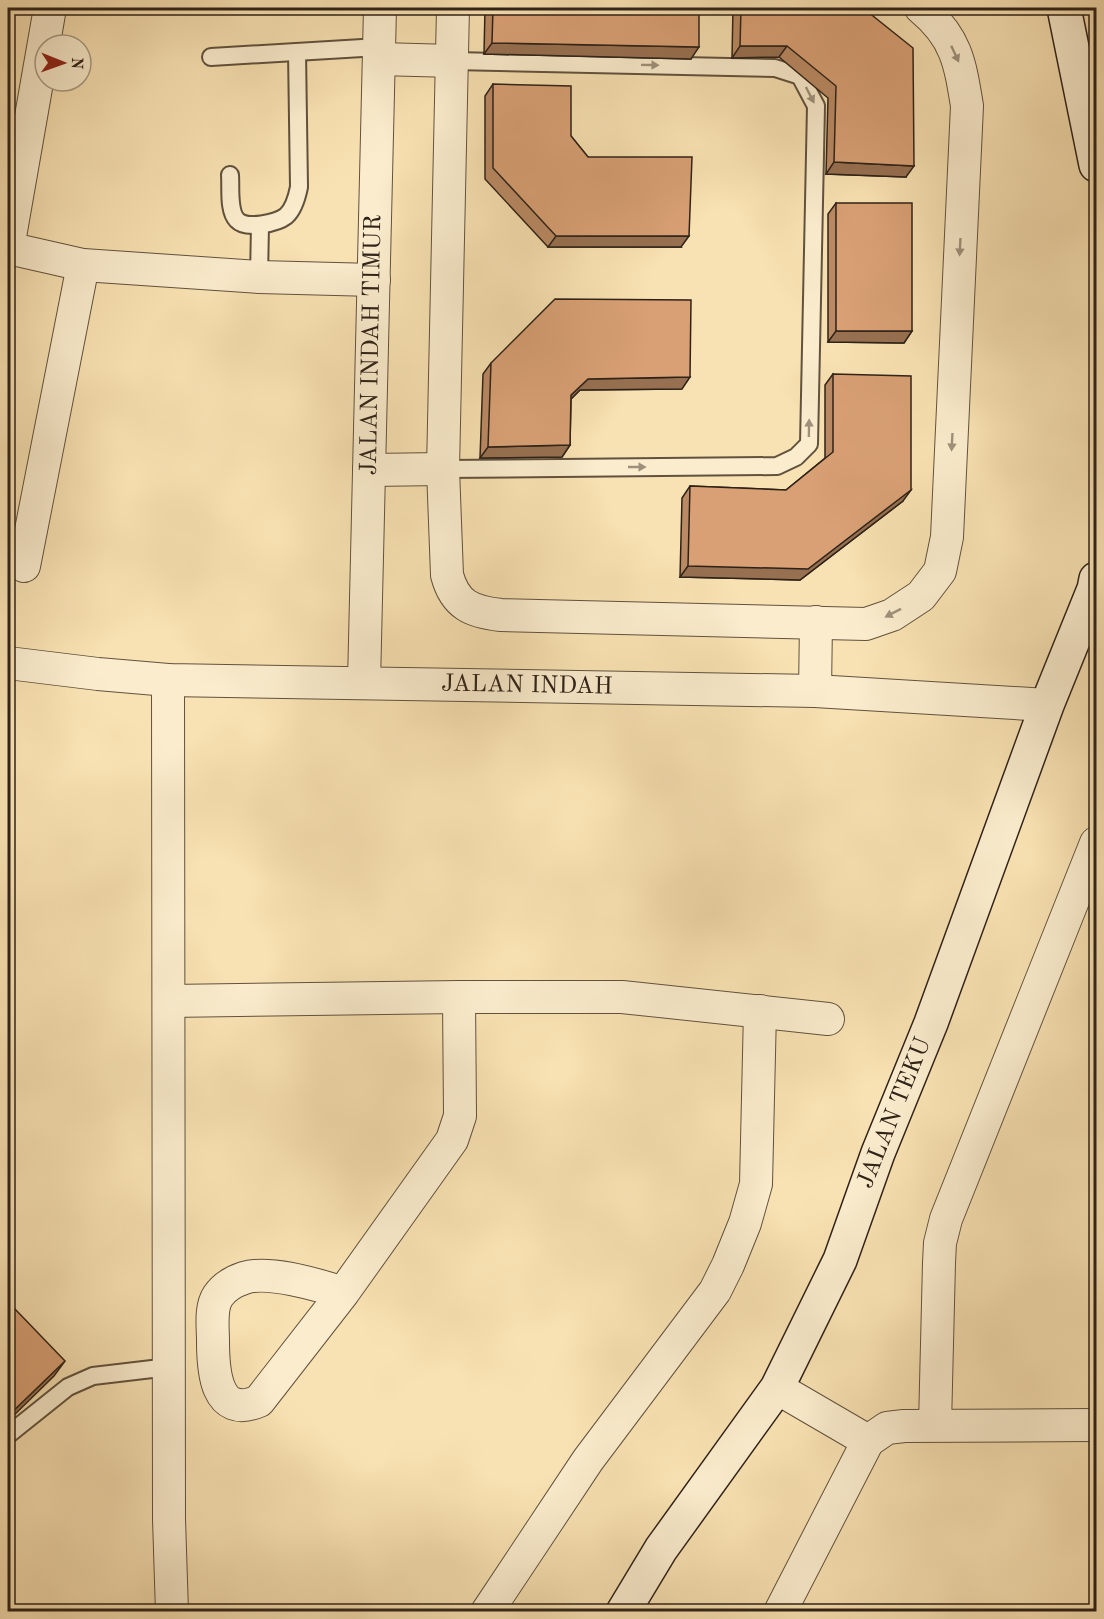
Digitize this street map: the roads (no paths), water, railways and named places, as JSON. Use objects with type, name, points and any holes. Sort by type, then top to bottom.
[{"type":"main road","points":[[1064,8],[1096,165]]},
{"type":"main road","name":"JALAN TEKU","points":[[623,1611],[661,1549],[777,1388],[840,1260],[878,1153],[931,1023],[1047,705],[1094,590],[1096,579]]},
{"type":"street","points":[[50,8],[8,248],[83,265],[259,277],[374,280]]},
{"type":"street","name":"JALAN INDAH TIMUR","points":[[364,683],[380,8]]},
{"type":"street","points":[[453,8],[443,469],[447,575],[450,588],[457,599],[468,607],[501,615],[866,624],[892,615],[921,596],[940,571],[947,537],[967,106],[960,66],[943,29],[921,8]]},
{"type":"street","points":[[379,53],[453,61]]},
{"type":"street","points":[[24,566],[83,265]]},
{"type":"street","points":[[369,470],[443,469]]},
{"type":"street","points":[[815,691],[816,622]]},
{"type":"street","name":"JALAN INDAH","points":[[8,663],[168,680],[815,691],[1047,705]]},
{"type":"street","points":[[168,680],[169,1519],[172,1611]]},
{"type":"street","points":[[935,1425],[940,1243],[946,1219],[1096,843]]},
{"type":"street","points":[[343,1293],[309,1282],[275,1277],[246,1277],[227,1287],[218,1296],[213,1319],[213,1361],[217,1386],[223,1395],[240,1405],[250,1405],[259,1401],[343,1293],[452,1140],[460,1116],[459,997]]},
{"type":"street","points":[[169,1001],[622,997],[828,1019]]},
{"type":"street","points":[[487,1611],[588,1460],[715,1291],[728,1265],[746,1223],[756,1184],[760,1011]]},
{"type":"street","points":[[777,1388],[868,1441]]},
{"type":"street","points":[[780,1611],[868,1441],[887,1428],[935,1425],[1096,1425]]},
{"type":"lane","points":[[230,175],[232,212],[237,221],[260,225],[285,216],[295,203],[299,187],[297,52]]},
{"type":"lane","points":[[211,57],[297,52],[379,53]]},
{"type":"lane","points":[[443,469],[777,466],[796,457],[809,444],[816,106],[800,76],[775,68],[453,61]]},
{"type":"lane","points":[[259,277],[260,225]]},
{"type":"lane","points":[[8,1435],[68,1387],[93,1376],[169,1367]]}]
